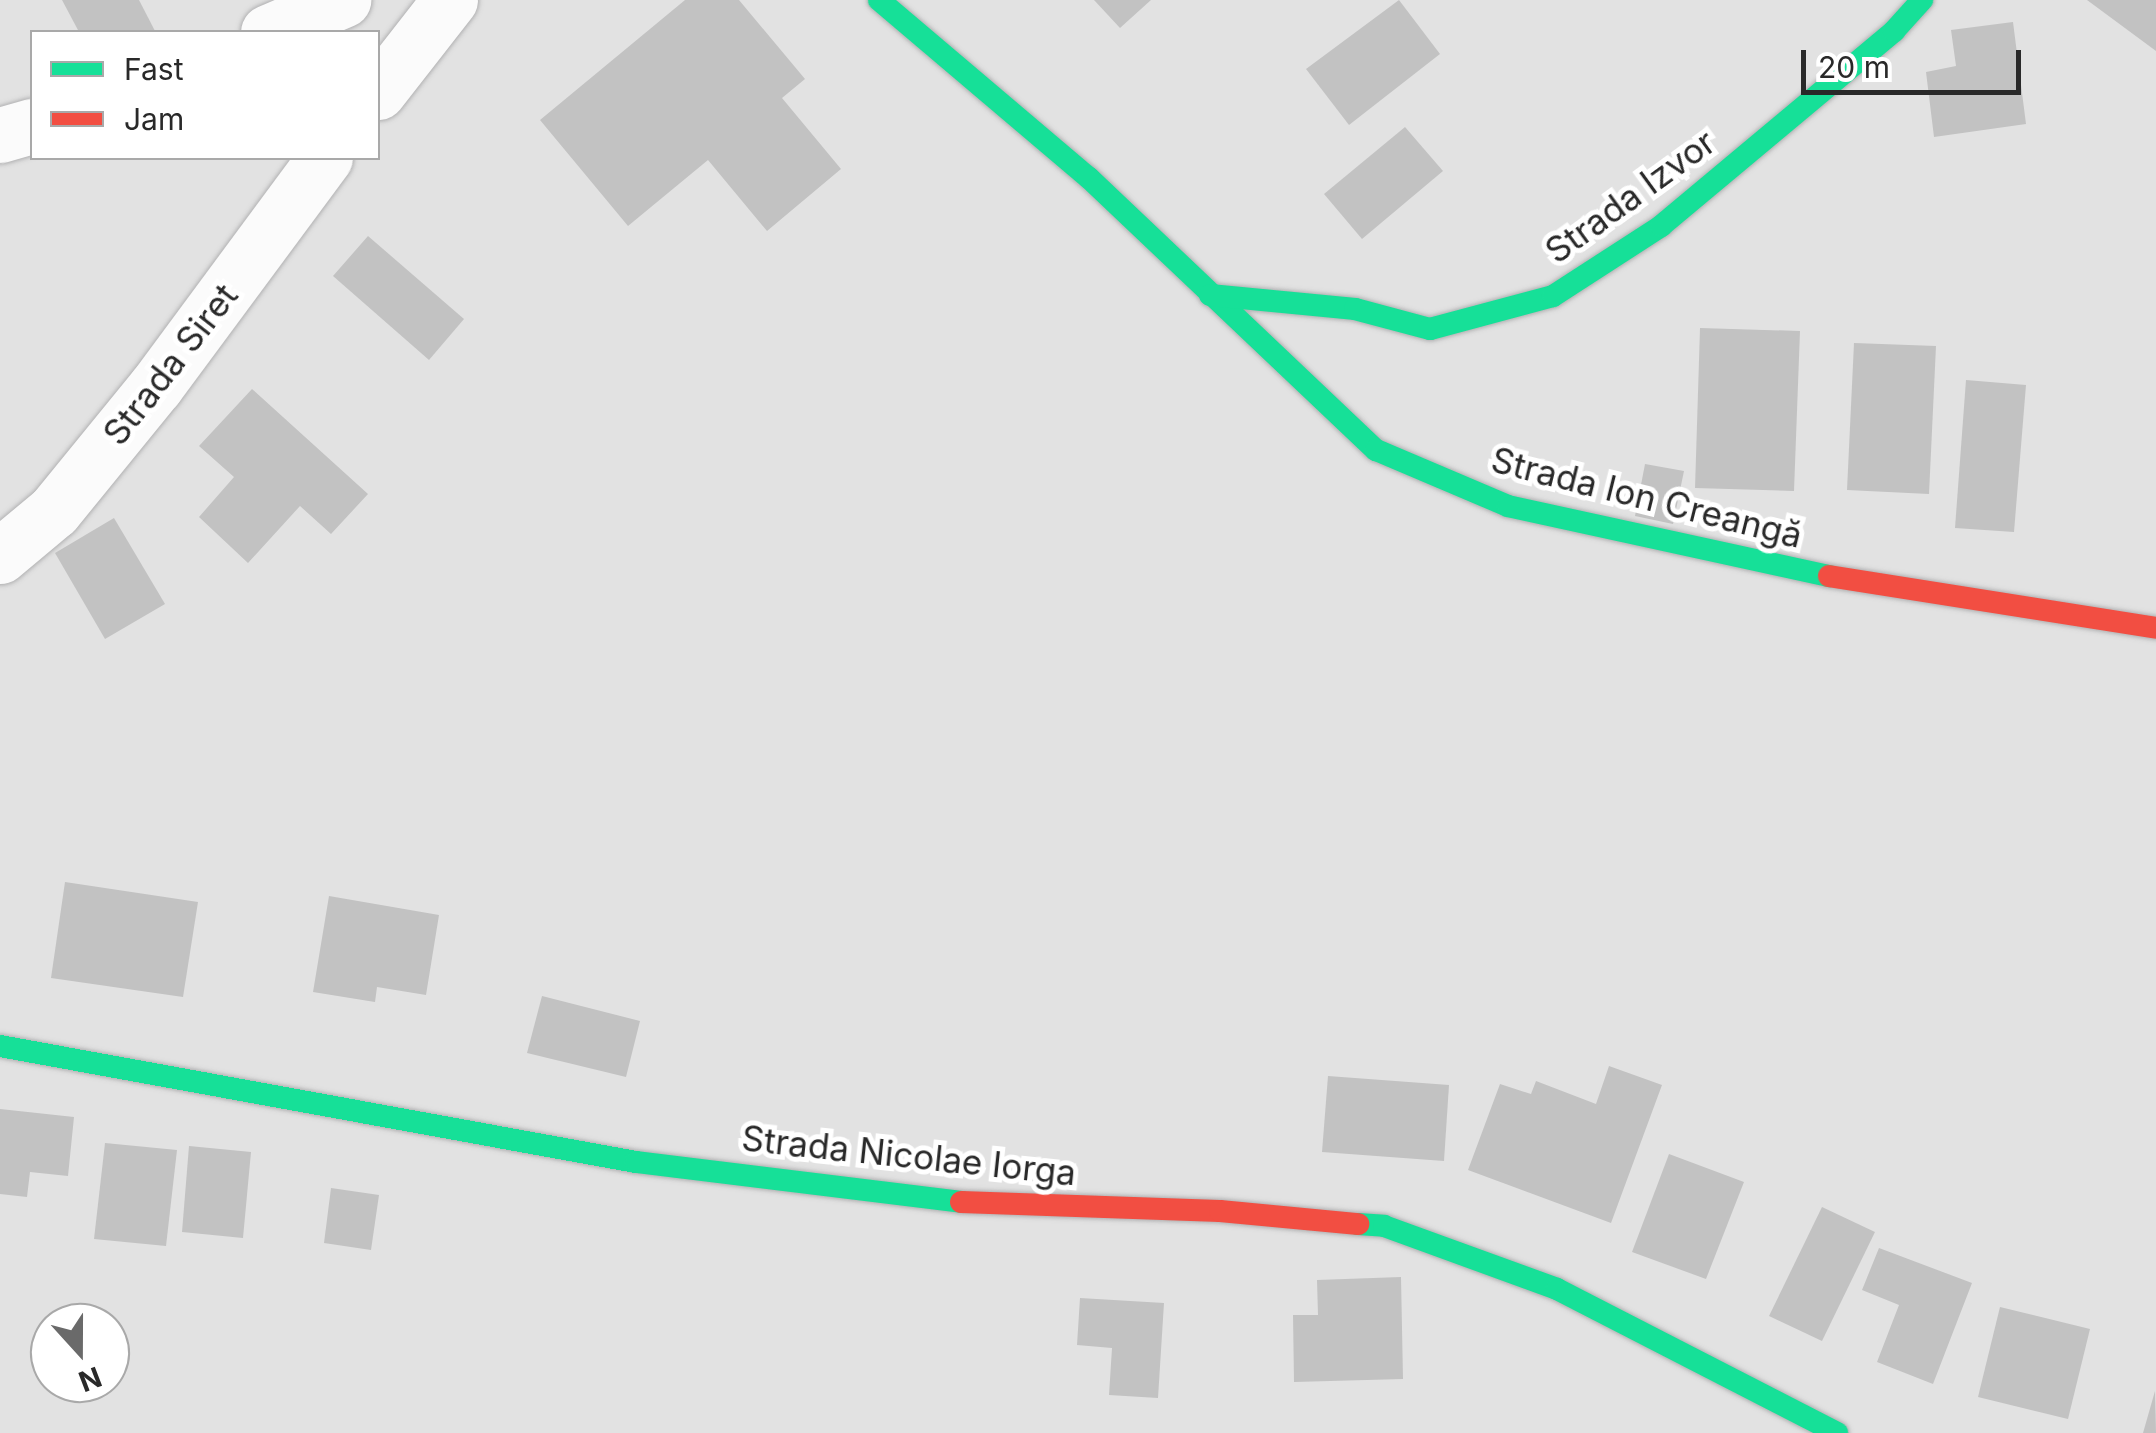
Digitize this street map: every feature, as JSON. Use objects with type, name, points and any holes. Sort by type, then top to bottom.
[{"type":"street","points":[[273,30],[343,0]]},
{"type":"street","points":[[380,89],[450,0]]},
{"type":"street","name":"Strada Ion Creangă","points":[[879,0],[1088,177],[1376,450],[1508,506],[1747,563],[2156,628]]},
{"type":"street","name":"Strada Izvor","points":[[1210,295],[1355,309],[1430,329],[1553,296],[1660,226],[1922,0]]},
{"type":"street","points":[[0,135],[30,127]]},
{"type":"street","name":"Strada Siret","points":[[0,556],[54,511],[156,386],[325,160]]},
{"type":"street","name":"Strada Nicolae Iorga","points":[[0,1046],[636,1162],[986,1205],[1220,1212],[1384,1226],[1557,1288],[1836,1433]]},
{"type":"building","points":[[62,0],[139,0],[154,30],[78,30]]},
{"type":"building","points":[[685,0],[739,0],[805,79],[782,98],[841,169],[767,231],[708,160],[628,226],[540,120]]},
{"type":"building","points":[[1094,0],[1151,0],[1120,28]]},
{"type":"building","points":[[1399,0],[1440,54],[1349,125],[1306,69]]},
{"type":"building","points":[[2087,0],[2156,0],[2156,51]]},
{"type":"building","points":[[2013,22],[2026,124],[1934,137],[1926,72],[1956,66],[1951,30]]},
{"type":"building","points":[[1405,127],[1443,171],[1362,239],[1324,194]]},
{"type":"building","points":[[368,236],[464,319],[429,360],[333,276]]},
{"type":"building","points":[[1700,328],[1800,331],[1794,491],[1695,488]]},
{"type":"building","points":[[1854,343],[1936,346],[1929,494],[1847,490]]},
{"type":"building","points":[[1966,380],[2026,385],[2014,532],[1955,528]]},
{"type":"building","points":[[252,389],[368,494],[331,534],[300,506],[248,563],[199,517],[234,477],[199,446]]},
{"type":"building","points":[[1645,464],[1684,471],[1673,524],[1635,516]]},
{"type":"building","points":[[114,518],[165,604],[105,639],[55,553]]},
{"type":"building","points":[[65,882],[198,902],[183,997],[51,978]]},
{"type":"building","points":[[329,896],[439,915],[426,995],[377,987],[375,1002],[313,992]]},
{"type":"building","points":[[542,996],[640,1021],[626,1077],[527,1053]]},
{"type":"building","points":[[1609,1066],[1662,1085],[1611,1223],[1468,1170],[1500,1084],[1531,1094],[1536,1081],[1596,1104]]},
{"type":"building","points":[[1328,1076],[1449,1085],[1444,1161],[1322,1152]]},
{"type":"building","points":[[0,1109],[74,1117],[68,1176],[30,1172],[27,1197],[0,1194]]},
{"type":"building","points":[[105,1143],[177,1150],[166,1246],[94,1239]]},
{"type":"building","points":[[189,1146],[251,1152],[243,1238],[182,1232]]},
{"type":"building","points":[[1669,1154],[1744,1182],[1706,1279],[1632,1252]]},
{"type":"building","points":[[331,1188],[379,1195],[371,1250],[324,1243]]},
{"type":"building","points":[[1822,1207],[1875,1232],[1822,1341],[1769,1316]]},
{"type":"building","points":[[1879,1248],[1972,1283],[1933,1384],[1877,1362],[1899,1305],[1862,1290]]},
{"type":"building","points":[[1401,1277],[1403,1379],[1294,1382],[1293,1315],[1318,1315],[1317,1280]]},
{"type":"building","points":[[1080,1298],[1164,1303],[1158,1398],[1109,1395],[1112,1348],[1077,1345]]},
{"type":"building","points":[[2000,1307],[2090,1329],[2068,1419],[1978,1397]]},
{"type":"building","points":[[2155,1391],[2156,1433],[2143,1433]]},
{"type":"traffic: fast","points":[[879,0],[1088,177],[1376,450],[1508,506],[1829,576]]},
{"type":"traffic: fast","points":[[1210,295],[1355,309],[1430,329],[1553,296],[1661,226],[1894,31],[1922,0]]},
{"type":"traffic: fast","points":[[0,1046],[636,1162],[961,1202]]},
{"type":"traffic: fast","points":[[1358,1224],[1384,1226],[1557,1289],[1837,1433]]},
{"type":"traffic: jam","points":[[1829,576],[2156,628]]},
{"type":"traffic: jam","points":[[961,1202],[1220,1211],[1358,1224]]}]
